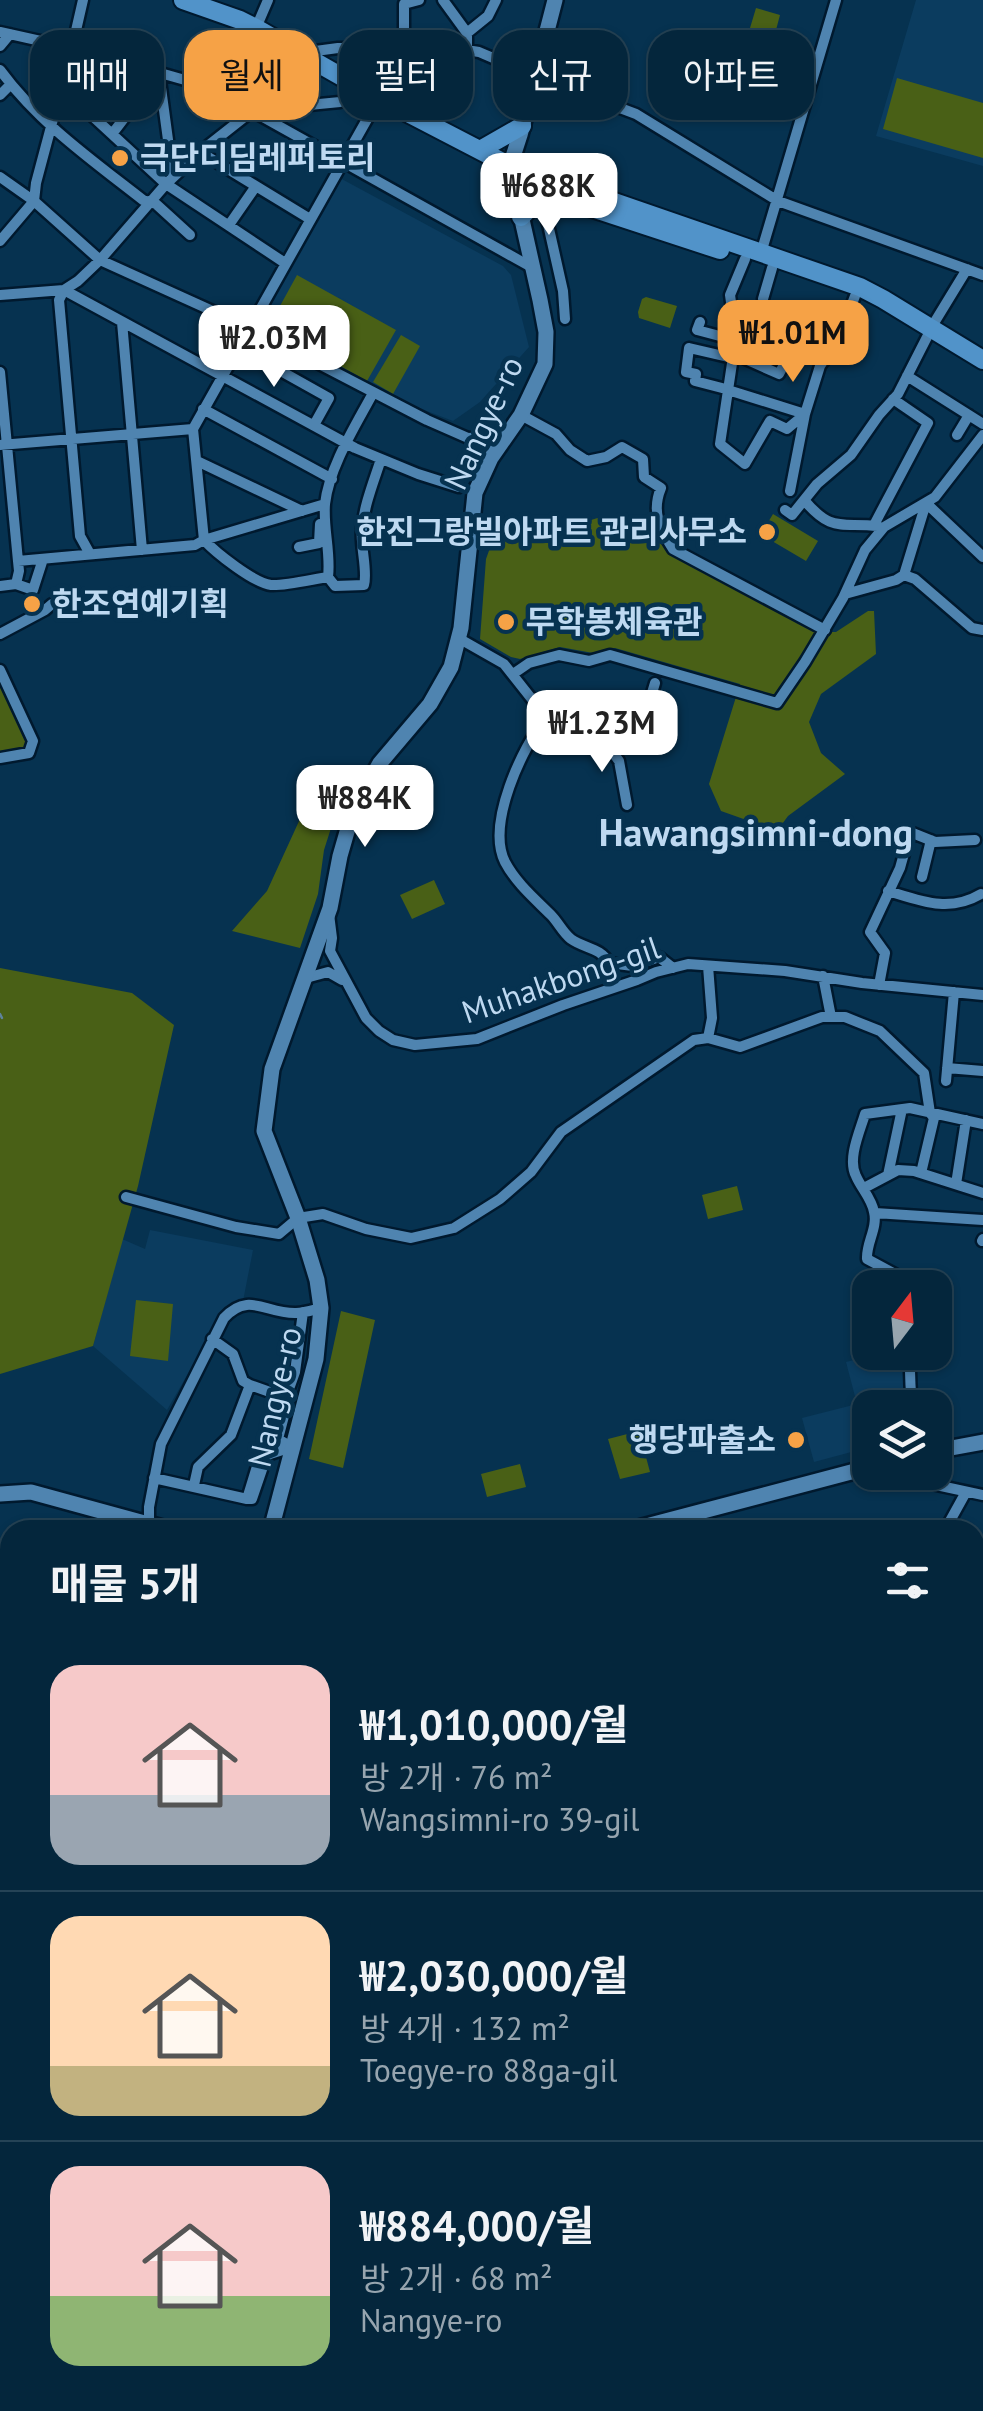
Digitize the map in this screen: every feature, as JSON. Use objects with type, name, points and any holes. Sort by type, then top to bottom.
[{"type":"main road","name":"Nangye-ro","points":[[547,30],[555,0]]},
{"type":"main road","points":[[195,2],[260,30]]},
{"type":"main road","points":[[423,120],[510,166],[855,296],[983,360]]},
{"type":"main road","name":"Nangye-ro","points":[[273,1520],[316,1359],[321,1308],[317,1280],[298,1218],[264,1131],[272,1069],[329,912],[353,811],[380,764],[430,704],[451,667],[460,640],[475,492],[491,458],[521,415],[545,364],[546,332],[510,166],[524,120]]},
{"type":"main road","points":[[480,150],[522,126]]},
{"type":"main road","points":[[510,166],[534,189],[556,198],[860,288],[929,332],[983,373]]},
{"type":"main road","points":[[521,218],[530,206],[556,198]]},
{"type":"main road","points":[[952,1448],[983,1442]]},
{"type":"main road","points":[[669,1520],[852,1472]]},
{"type":"main road","points":[[0,1494],[31,1492],[134,1520]]},
{"type":"street","points":[[76,30],[83,0]]},
{"type":"street","points":[[256,28],[268,0]]},
{"type":"street","points":[[404,30],[404,4],[419,0]]},
{"type":"street","points":[[443,0],[465,30]]},
{"type":"street","points":[[471,30],[488,16],[496,0]]},
{"type":"street","points":[[804,414],[788,429],[770,420],[745,464],[720,444],[725,389],[738,322],[730,295],[759,260],[836,0]]},
{"type":"street","points":[[0,46],[5,33],[30,39]]},
{"type":"street","points":[[0,70],[50,126],[143,200],[156,204],[190,235]]},
{"type":"street","points":[[0,95],[10,84]]},
{"type":"street","points":[[628,111],[778,201],[983,274]]},
{"type":"street","points":[[0,241],[34,201],[52,120]]},
{"type":"street","points":[[97,120],[229,226],[285,263]]},
{"type":"street","points":[[112,134],[123,120]]},
{"type":"street","points":[[164,120],[170,180]]},
{"type":"street","points":[[90,554],[80,536],[59,300],[64,290],[100,260],[170,180],[200,152],[248,120]]},
{"type":"street","points":[[267,120],[534,269]]},
{"type":"street","points":[[328,577],[270,585],[235,566],[204,540],[193,429],[342,163],[361,120]]},
{"type":"street","points":[[200,152],[310,220]]},
{"type":"street","points":[[0,177],[34,201],[100,260],[248,327],[468,438],[505,436]]},
{"type":"street","points":[[229,226],[256,186]]},
{"type":"street","points":[[538,202],[545,212],[566,319]]},
{"type":"street","points":[[759,260],[767,316],[824,361]]},
{"type":"street","points":[[785,510],[792,515],[817,484],[851,455],[907,376],[967,269]]},
{"type":"street","points":[[0,295],[64,290],[355,448],[459,487]]},
{"type":"street","points":[[790,490],[804,414],[855,296]]},
{"type":"street","points":[[731,356],[732,304]]},
{"type":"street","points":[[122,322],[142,550]]},
{"type":"street","points":[[700,322],[698,330],[731,339]]},
{"type":"street","points":[[796,340],[779,374],[731,356],[688,348],[686,372],[696,374],[694,380],[804,414]]},
{"type":"street","points":[[238,348],[329,398],[314,425]]},
{"type":"street","points":[[0,372],[3,444],[19,571],[16,584]]},
{"type":"street","points":[[907,376],[983,424]]},
{"type":"street","points":[[718,409],[725,389]]},
{"type":"street","points":[[299,547],[319,543],[323,505],[332,478],[373,392]]},
{"type":"street","points":[[513,674],[530,662],[558,654],[589,662],[610,656],[777,702],[845,594],[928,422],[893,398]]},
{"type":"street","points":[[203,409],[332,478]]},
{"type":"street","points":[[521,415],[556,434],[587,461],[606,457],[622,447],[642,459],[644,477],[662,488],[655,511],[673,550],[825,630]]},
{"type":"street","points":[[956,435],[969,415]]},
{"type":"street","points":[[3,444],[193,429]]},
{"type":"street","points":[[804,500],[826,522],[879,526],[935,497],[978,452],[983,435]]},
{"type":"street","points":[[328,577],[336,586],[364,585],[362,526],[381,459]]},
{"type":"street","points":[[197,461],[302,511]]},
{"type":"street","points":[[926,503],[983,557]]},
{"type":"street","points":[[845,594],[904,575],[926,503]]},
{"type":"street","points":[[18,561],[194,545],[323,505]]},
{"type":"street","points":[[323,505],[328,577]]},
{"type":"street","points":[[972,546],[983,537]]},
{"type":"street","points":[[0,586],[16,584],[33,590],[43,558]]},
{"type":"street","points":[[904,575],[915,579],[972,628],[983,630]]},
{"type":"street","points":[[0,634],[52,604]]},
{"type":"street","points":[[460,640],[504,664],[546,718],[600,735],[630,728],[646,713],[655,683]]},
{"type":"street","points":[[0,670],[33,740],[29,753],[0,758]]},
{"type":"street","points":[[546,718],[532,736],[506,794],[500,834],[503,860],[570,938],[604,953],[609,963],[634,966],[659,958],[673,968]]},
{"type":"street","points":[[600,735],[619,761],[627,805]]},
{"type":"street","points":[[878,985],[885,953],[870,932],[900,868],[910,832],[931,840],[975,840]]},
{"type":"street","points":[[922,877],[931,840]]},
{"type":"street","points":[[888,891],[924,902],[964,904],[981,894]]},
{"type":"street","name":"Muhakbong-gil","points":[[329,912],[330,950],[366,1018],[393,1040],[415,1045],[477,1039],[563,1004],[688,964],[983,995]]},
{"type":"street","points":[[708,966],[712,1018],[708,1038]]},
{"type":"street","points":[[306,978],[328,972],[347,984]]},
{"type":"street","points":[[823,976],[830,1017]]},
{"type":"street","points":[[946,1081],[954,992]]},
{"type":"street","points":[[126,1197],[236,1227],[280,1234],[298,1218],[323,1214],[366,1229],[411,1238],[454,1228],[500,1199],[531,1172],[561,1132],[694,1040],[708,1038],[740,1046],[822,1017],[845,1017],[880,1031],[924,1074],[934,1118],[921,1173]]},
{"type":"street","points":[[947,1068],[983,1071]]},
{"type":"street","points":[[888,1270],[867,1259],[875,1213],[853,1172],[865,1114],[910,1108],[983,1124]]},
{"type":"street","points":[[888,1175],[902,1109]]},
{"type":"street","points":[[956,1184],[966,1120]]},
{"type":"street","points":[[864,1188],[898,1170],[921,1173],[983,1193]]},
{"type":"street","points":[[875,1213],[983,1220]]},
{"type":"street","points":[[149,1520],[161,1444],[224,1318],[243,1304],[296,1314],[321,1308]]},
{"type":"street","points":[[246,1499],[269,1427],[295,1372],[303,1312]]},
{"type":"street","points":[[212,1339],[233,1354],[243,1381],[250,1386],[287,1392]]},
{"type":"street","points":[[194,1486],[198,1467],[231,1435],[250,1386]]},
{"type":"street","points":[[287,1392],[278,1439],[292,1447]]},
{"type":"street","points":[[154,1478],[252,1499],[267,1455],[292,1447]]},
{"type":"street","points":[[952,1489],[983,1495]]},
{"type":"street","points":[[949,1520],[966,1492]]},
{"type":"shaded area","points":[[916,0],[983,0],[983,166],[876,136]]},
{"type":"shaded area","points":[[338,177],[503,266],[511,275],[529,347],[480,402],[453,421],[393,398],[255,325]]},
{"type":"shaded area","points":[[150,1230],[253,1250],[243,1301],[232,1303],[224,1311],[167,1410],[93,1346],[122,1239],[145,1249]]},
{"type":"shaded area","points":[[852,1360],[852,1370],[907,1370],[904,1390],[853,1390],[846,1362]]},
{"type":"shaded area","points":[[852,1405],[852,1452],[814,1462],[802,1418]]},
{"type":"green space","points":[[756,8],[780,15],[776,30],[749,30]]},
{"type":"green space","points":[[897,78],[983,103],[983,158],[883,129]]},
{"type":"green space","points":[[297,275],[396,330],[367,381],[269,326]]},
{"type":"green space","points":[[642,299],[677,306],[670,328],[639,318]]},
{"type":"green space","points":[[401,335],[420,346],[393,394],[373,382]]},
{"type":"green space","points":[[773,514],[818,541],[806,561],[772,541],[777,531],[767,524]]},
{"type":"green space","points":[[604,516],[621,527],[651,521],[667,552],[816,632],[836,632],[874,611],[876,654],[821,694],[809,722],[821,753],[845,774],[788,816],[777,831],[721,811],[709,784],[740,684],[615,648],[593,653],[560,647],[520,659],[480,639],[486,559],[500,520],[510,537],[552,536]]},
{"type":"green space","points":[[2,683],[29,739],[23,750],[0,753]]},
{"type":"green space","points":[[312,814],[328,820],[331,828],[318,894],[300,948],[232,931],[267,891],[300,819]]},
{"type":"green space","points":[[434,880],[445,904],[412,919],[400,895]]},
{"type":"green space","points":[[0,968],[132,993],[174,1025],[138,1186],[93,1346],[0,1374]]},
{"type":"green space","points":[[737,1186],[743,1210],[708,1219],[702,1195]]},
{"type":"green space","points":[[136,1300],[173,1304],[168,1361],[130,1356]]},
{"type":"green space","points":[[341,1311],[375,1320],[343,1468],[309,1459]]},
{"type":"green space","points":[[639,1431],[650,1472],[620,1479],[608,1439]]},
{"type":"green space","points":[[520,1464],[526,1487],[487,1497],[481,1474]]},
{"type":"railway","points":[[0,1014],[2,1018]]},
{"type":"place","name":"극단디딤레퍼토리","points":[[120,158]]},
{"type":"place","name":"한진그랑빌아파트 관리사무소","points":[[767,532]]},
{"type":"place","name":"한조연예기획","points":[[32,604]]},
{"type":"place","name":"무학봉체육관","points":[[506,622]]},
{"type":"place","name":"행당파출소","points":[[796,1440]]},
{"type":"district","name":"Hawangsimni-dong","points":[[756,833]]}]
